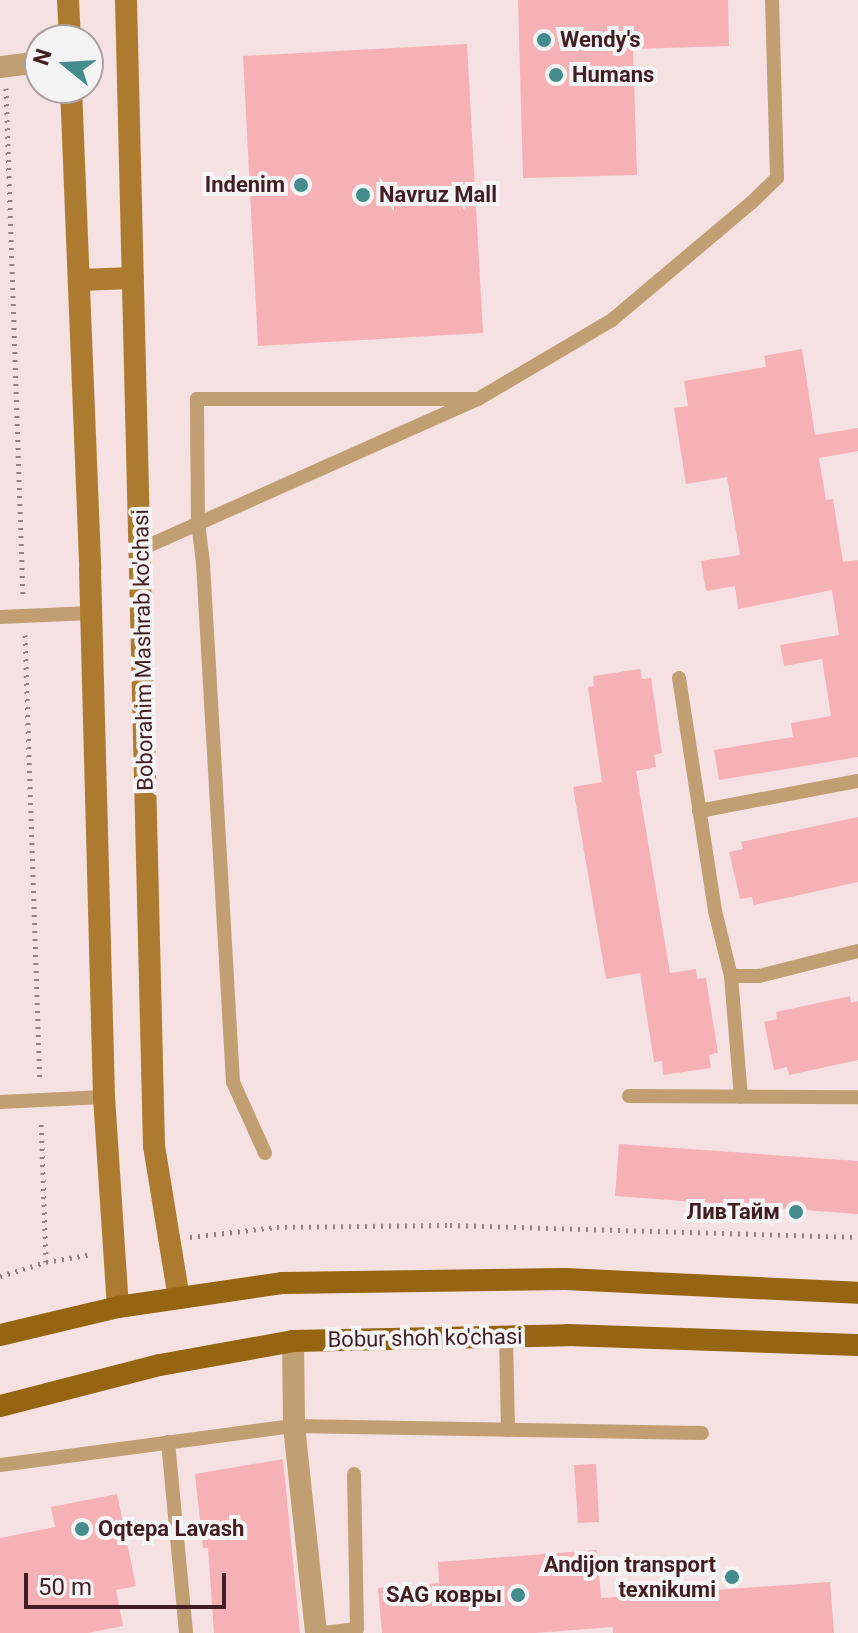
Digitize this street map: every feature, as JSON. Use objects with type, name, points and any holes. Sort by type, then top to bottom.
[{"type":"main road","points":[[68,0],[69,24]]},
{"type":"main road","name":"Boborahim Mashrab ko'chasi","points":[[126,0],[154,1146],[179,1298]]},
{"type":"main road","points":[[72,104],[91,613],[104,1097],[118,1307]]},
{"type":"main road","points":[[79,280],[133,278]]},
{"type":"main road","points":[[0,1335],[118,1307],[283,1283],[565,1279],[858,1293]]},
{"type":"main road","name":"Bobur shoh ko'chasi","points":[[0,1406],[160,1365],[293,1341],[568,1335],[858,1345]]},
{"type":"street","points":[[3,67],[24,64]]},
{"type":"street","points":[[293,1341],[294,1426],[316,1633]]},
{"type":"lane","points":[[141,549],[478,399],[612,320],[777,178],[772,0]]},
{"type":"lane","points":[[265,1153],[233,1082],[203,563],[198,524],[197,399],[478,399]]},
{"type":"lane","points":[[0,617],[91,613]]},
{"type":"lane","points":[[679,678],[715,911],[731,976],[741,1097]]},
{"type":"lane","points":[[699,811],[858,781]]},
{"type":"lane","points":[[731,976],[759,976],[858,951]]},
{"type":"lane","points":[[629,1096],[858,1097]]},
{"type":"lane","points":[[0,1102],[104,1097]]},
{"type":"lane","points":[[506,1336],[508,1430]]},
{"type":"lane","points":[[0,1465],[294,1426],[702,1433]]},
{"type":"lane","points":[[168,1442],[186,1633]]},
{"type":"lane","points":[[323,1633],[357,1629],[354,1474]]},
{"type":"path","points":[[3,67],[46,1262]]},
{"type":"path","points":[[169,1239],[277,1227],[450,1225],[858,1237]]},
{"type":"path","points":[[0,1276],[46,1262],[112,1250]]},
{"type":"building","name":"Navruz Mall","points":[[518,0],[728,0],[729,46],[633,49],[637,175],[523,178]]},
{"type":"building","name":"Navruz Mall","points":[[467,44],[483,333],[258,346],[243,56]]},
{"type":"building","points":[[802,349],[815,435],[858,428],[858,451],[819,458],[826,500],[833,499],[843,562],[858,560],[858,757],[719,780],[714,750],[793,737],[791,723],[831,716],[822,659],[784,666],[780,645],[839,635],[832,590],[738,609],[735,586],[706,591],[701,561],[740,555],[727,477],[686,484],[674,408],[688,406],[684,381],[766,367],[764,356]]},
{"type":"building","points":[[640,669],[642,679],[651,678],[662,753],[654,755],[656,767],[636,771],[670,973],[696,969],[697,979],[706,978],[718,1053],[709,1055],[711,1068],[663,1075],[662,1061],[654,1062],[640,973],[606,979],[573,787],[602,782],[588,687],[594,686],[593,676]]},
{"type":"building","points":[[858,817],[858,882],[754,905],[752,897],[740,899],[729,852],[743,849],[741,842]]},
{"type":"building","points":[[850,996],[851,1003],[858,1001],[858,1060],[789,1075],[787,1067],[774,1070],[764,1022],[777,1019],[776,1012]]},
{"type":"building","points":[[619,1144],[858,1161],[858,1214],[615,1196]]},
{"type":"building","points":[[283,1459],[300,1633],[214,1633],[208,1548],[203,1548],[195,1474]]},
{"type":"building","points":[[596,1464],[599,1522],[578,1523],[574,1465]]},
{"type":"building","points":[[117,1494],[136,1586],[116,1590],[123,1626],[88,1633],[0,1633],[0,1538],[55,1527],[51,1507]]},
{"type":"building","points":[[597,1550],[601,1598],[830,1582],[834,1633],[613,1633],[613,1627],[535,1633],[382,1633],[378,1588],[439,1583],[438,1562]]},
{"type":"place","name":"Wendy's","points":[[544,40]]},
{"type":"place","name":"Humans","points":[[556,75]]},
{"type":"place","name":"Indenim","points":[[301,185]]},
{"type":"place","name":"Navruz Mall","points":[[363,195]]},
{"type":"place","name":"ЛивТайм","points":[[796,1212]]},
{"type":"place","name":"Oqtepa Lavash","points":[[82,1529]]},
{"type":"place","name":"Andijon transport texnikumi","points":[[732,1577]]},
{"type":"place","name":"SAG ковры","points":[[518,1595]]}]
